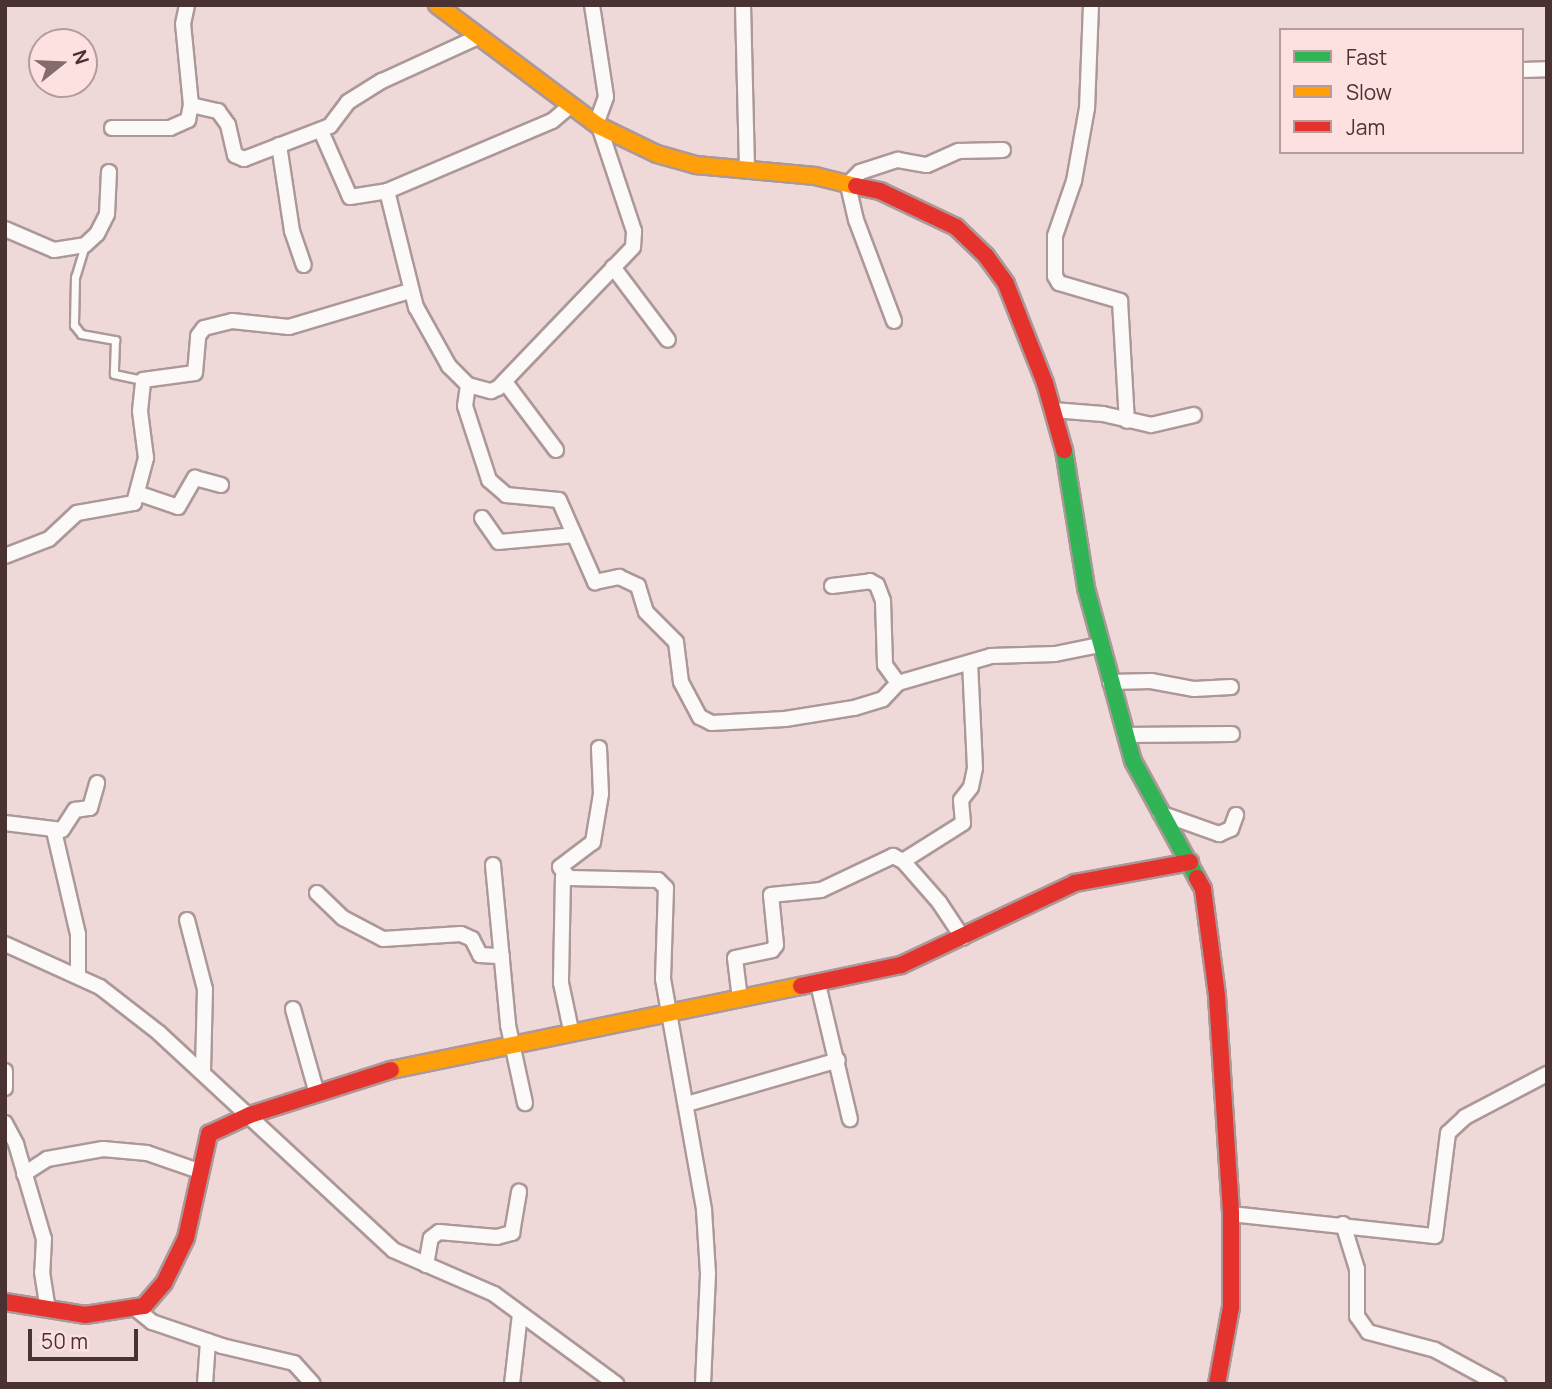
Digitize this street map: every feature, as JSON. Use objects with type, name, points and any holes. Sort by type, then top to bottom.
[{"type":"street","points":[[112,128],[183,125],[191,105],[183,24],[187,5]]},
{"type":"street","points":[[438,5],[570,106],[598,125],[657,154],[696,164],[848,184],[937,214],[986,256],[1021,316],[1067,458],[1086,588],[1125,735],[1144,786],[1191,862],[1203,889],[1212,940],[1231,1214],[1231,1307],[1217,1384]]},
{"type":"street","points":[[387,191],[410,290],[441,354],[468,385],[491,391],[505,382],[633,247],[634,231],[598,125],[606,97],[592,5]]},
{"type":"street","points":[[743,5],[747,170]]},
{"type":"street","points":[[1091,5],[1087,108],[1074,181],[1055,236],[1055,276],[1059,284],[1120,301],[1127,421]]},
{"type":"street","points":[[191,105],[219,111],[239,158],[321,131],[330,126],[348,102],[382,80],[478,37]]},
{"type":"street","points":[[1524,70],[1547,69]]},
{"type":"street","points":[[321,131],[350,197],[387,191],[552,121],[570,106]]},
{"type":"street","points":[[279,145],[292,231],[304,265]]},
{"type":"street","points":[[848,184],[860,172],[898,160],[927,164],[960,152],[1003,150]]},
{"type":"street","points":[[5,229],[54,250],[85,245],[97,234],[107,214],[109,172]]},
{"type":"street","points":[[848,184],[856,220],[894,321]]},
{"type":"street","points":[[613,267],[668,340]]},
{"type":"street","points":[[5,556],[49,539],[77,513],[118,509],[134,503],[139,494],[146,458],[140,411],[143,380],[195,373],[198,336],[204,328],[232,321],[289,327],[410,290]]},
{"type":"street","points":[[505,382],[556,450]]},
{"type":"street","points":[[468,385],[465,406],[489,480],[506,495],[559,500],[595,582],[619,577],[638,586],[646,612],[676,642],[681,682],[691,706],[706,721],[785,719],[854,709],[883,699],[898,683],[991,656],[1055,654],[1100,645]]},
{"type":"street","points":[[1053,410],[1103,414],[1151,425],[1194,415]]},
{"type":"street","points":[[139,494],[178,508],[195,478],[221,485]]},
{"type":"street","points":[[482,518],[499,542],[574,535]]},
{"type":"street","points":[[832,586],[870,581],[877,585],[883,601],[885,665],[898,683]]},
{"type":"street","points":[[903,861],[961,826],[965,818],[961,800],[975,768],[970,663]]},
{"type":"street","points":[[1110,682],[1151,681],[1194,689],[1231,687]]},
{"type":"street","points":[[1125,735],[1232,734]]},
{"type":"street","points":[[572,1030],[564,1011],[561,983],[564,876],[561,863],[593,842],[601,794],[599,748]]},
{"type":"street","points":[[5,823],[54,831],[66,828],[75,810],[90,808],[97,783]]},
{"type":"street","points":[[1160,813],[1219,834],[1231,829],[1236,816]]},
{"type":"street","points":[[54,831],[78,934],[78,976]]},
{"type":"street","points":[[740,999],[735,958],[772,950],[776,944],[771,895],[821,890],[893,856],[903,861],[947,911],[963,938]]},
{"type":"street","points":[[5,1302],[85,1315],[136,1309],[164,1283],[186,1238],[198,1171],[209,1134],[250,1115],[317,1094],[356,1078],[572,1030],[818,985],[901,965],[1075,883],[1191,862]]},
{"type":"street","points":[[493,865],[508,1025],[515,1044],[525,1103]]},
{"type":"street","points":[[564,876],[662,882],[667,896],[661,954],[704,1210],[708,1274],[703,1384]]},
{"type":"street","points":[[317,893],[343,918],[383,939],[461,934],[471,939],[480,955],[502,956]]},
{"type":"street","points":[[187,920],[205,989],[203,1071]]},
{"type":"street","points":[[5,944],[100,987],[203,1071],[378,1238],[426,1265],[476,1284],[616,1384]]},
{"type":"street","points":[[818,985],[850,1119]]},
{"type":"street","points":[[293,1009],[317,1094]]},
{"type":"street","points":[[687,1104],[838,1060]]},
{"type":"street","points":[[5,1071],[5,1088]]},
{"type":"street","points":[[1231,1214],[1435,1236],[1448,1133],[1465,1117],[1547,1074]]},
{"type":"street","points":[[5,1123],[44,1239],[42,1272],[48,1309]]},
{"type":"street","points":[[24,1174],[47,1159],[103,1149],[147,1153],[198,1171]]},
{"type":"street","points":[[426,1265],[431,1238],[439,1232],[497,1237],[512,1233],[519,1192]]},
{"type":"street","points":[[1343,1224],[1357,1269],[1357,1316],[1368,1332],[1434,1350],[1498,1384]]},
{"type":"street","points":[[136,1309],[152,1322],[208,1342],[293,1363],[313,1384]]},
{"type":"street","points":[[512,1384],[520,1314]]},
{"type":"street","points":[[205,1384],[208,1342]]},
{"type":"lane","points":[[85,245],[75,277],[76,330],[115,340],[114,374],[143,380]]},
{"type":"traffic: fast","points":[[1064,450],[1086,588],[1133,761],[1197,878]]},
{"type":"traffic: slow","points":[[437,5],[599,126],[657,154],[696,165],[815,176],[856,186]]},
{"type":"traffic: slow","points":[[391,1070],[801,986]]},
{"type":"traffic: jam","points":[[856,186],[880,191],[956,227],[986,256],[1006,284],[1045,383],[1064,450]]},
{"type":"traffic: jam","points":[[801,986],[901,965],[1075,883],[1190,862]]},
{"type":"traffic: jam","points":[[1197,878],[1203,889],[1217,996],[1231,1214],[1231,1307],[1217,1384]]},
{"type":"traffic: jam","points":[[5,1302],[85,1315],[144,1306],[164,1283],[186,1238],[209,1134],[250,1115],[391,1070]]}]
